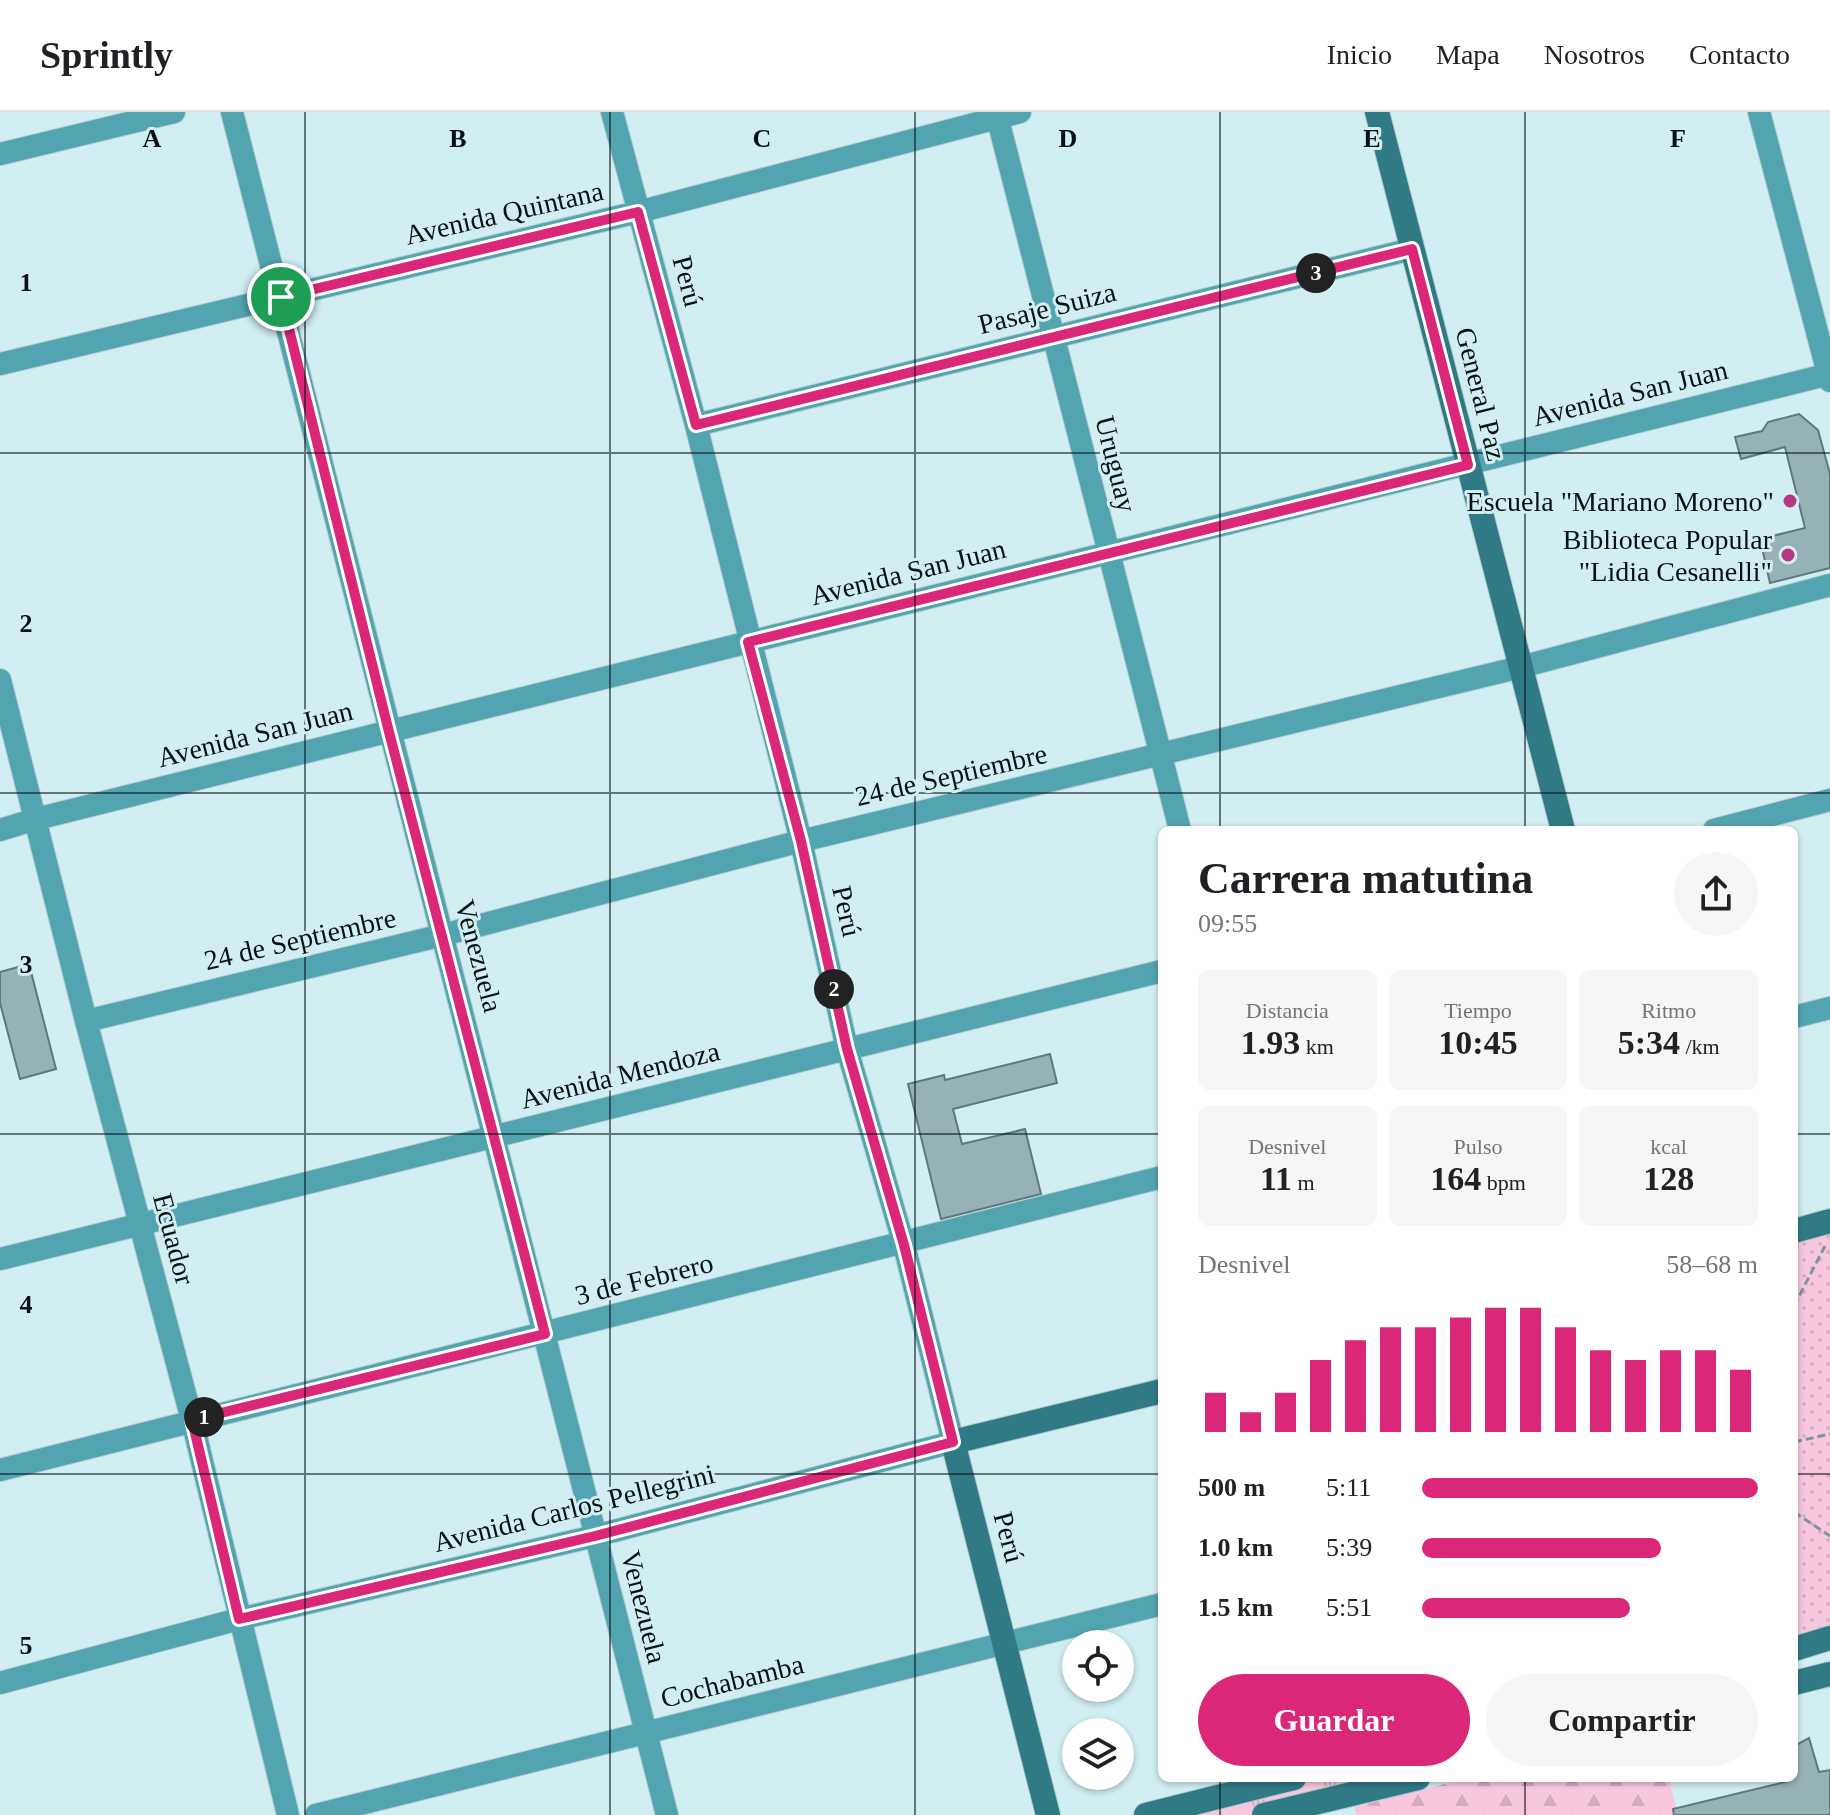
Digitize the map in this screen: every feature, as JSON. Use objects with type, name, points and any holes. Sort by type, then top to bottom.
[{"type":"street","points":[[0,154],[174,112]]},
{"type":"street","name":"Venezuela","points":[[232,112],[667,1815]]},
{"type":"street","name":"Perú","points":[[612,112],[696,425],[748,642],[801,841],[847,1049],[904,1245],[1048,1815]]},
{"type":"street","name":"Avenida Quintana","points":[[0,364],[638,212],[997,115],[1020,112]]},
{"type":"street","name":"General Paz","points":[[1377,112],[1562,826]]},
{"type":"street","points":[[1759,112],[1829,377]]},
{"type":"street","name":"Uruguay","points":[[997,115],[1179,826]]},
{"type":"street","name":"Pasaje Suiza","points":[[696,425],[1412,249]]},
{"type":"street","name":"Avenida San Juan","points":[[0,830],[748,642],[1829,377]]},
{"type":"street","name":"24 de Septiembre","points":[[86,1021],[443,935],[801,841],[1521,667],[1830,585]]},
{"type":"street","name":"Ecuador","points":[[0,680],[192,1420],[288,1815]]},
{"type":"street","points":[[1729,826],[1830,800]]},
{"type":"street","name":"Avenida Mendoza","points":[[0,1259],[1158,972]]},
{"type":"street","points":[[1798,1016],[1830,1008]]},
{"type":"street","name":"3 de Febrero","points":[[0,1470],[904,1245],[1158,1178]]},
{"type":"street","points":[[1798,1230],[1830,1221]]},
{"type":"street","name":"Avenida Carlos Pellegrini","points":[[0,1683],[239,1619],[595,1536],[1158,1392]]},
{"type":"street","name":"Cochabamba","points":[[316,1815],[1158,1605]]},
{"type":"street","points":[[1798,1648],[1830,1638]]},
{"type":"street","points":[[1798,1682],[1830,1674]]},
{"type":"street","points":[[1146,1815],[1278,1782]]},
{"type":"street","points":[[1264,1815],[1399,1782]]},
{"type":"path","points":[[1798,1298],[1830,1236]]},
{"type":"path","points":[[1798,1441],[1830,1434]]},
{"type":"path","points":[[1798,1515],[1830,1536]]},
{"type":"green space","points":[[1830,1221],[1830,1638],[1798,1648],[1798,1230]]},
{"type":"green space","points":[[1278,1782],[1401,1782],[1264,1815],[1146,1815]]},
{"type":"green space","points":[[1452,1782],[1670,1782],[1678,1815],[1356,1815],[1354,1807]]},
{"type":"building","points":[[1799,414],[1818,430],[1830,474],[1830,568],[1770,583],[1760,539],[1805,528],[1785,447],[1741,459],[1735,437],[1762,431],[1768,422]]},
{"type":"building","points":[[29,964],[56,1069],[20,1079],[0,1003],[0,972]]},
{"type":"building","points":[[1050,1054],[1057,1083],[953,1109],[962,1144],[1025,1129],[1041,1194],[941,1219],[908,1084],[944,1075],[945,1080]]},
{"type":"building","points":[[1809,1738],[1819,1772],[1830,1770],[1830,1815],[1674,1815],[1673,1809],[1785,1782],[1798,1782],[1798,1744]]},
{"type":"place","name":"Escuela \"Mariano Moreno\"","points":[[1790,501]]},
{"type":"place","name":"Biblioteca Popular \"Lidia Cesanelli\"","points":[[1788,555]]},
{"type":"route","points":[[638,212],[696,425],[1412,249],[1468,465],[748,642],[801,841],[847,1049],[904,1245],[953,1442],[595,1536],[239,1619],[192,1420],[545,1334],[389,732],[281,297],[638,212]]}]
